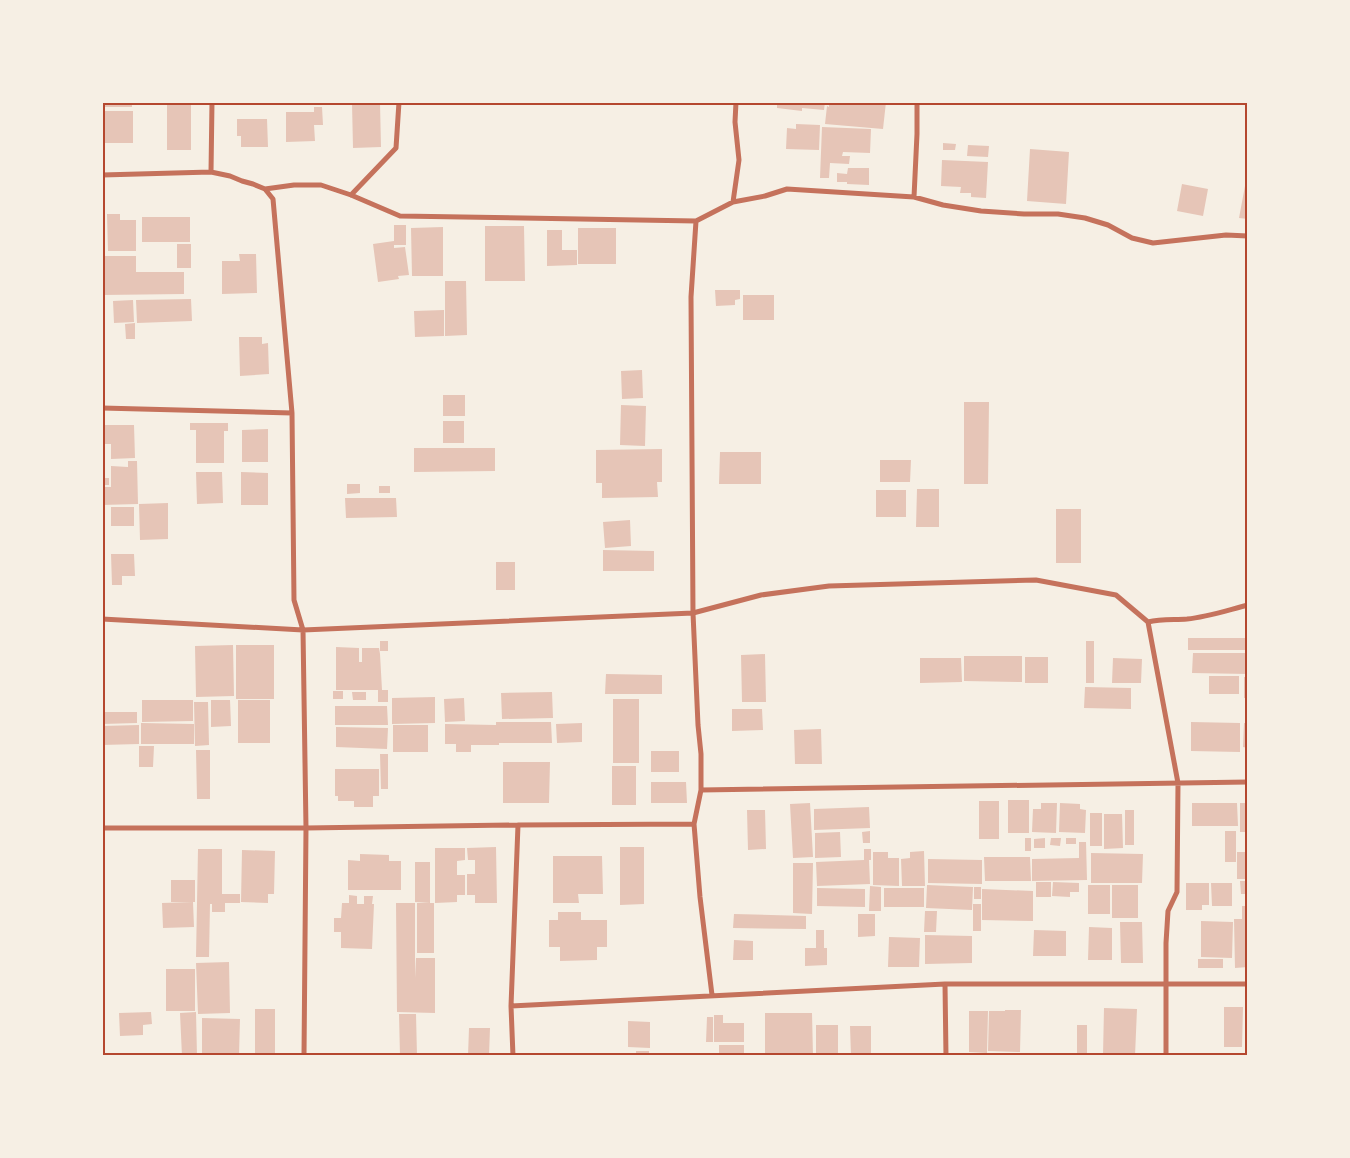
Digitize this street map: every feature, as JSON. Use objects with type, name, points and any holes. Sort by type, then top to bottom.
[{"type":"street","points":[[211,172],[212,102]]},
{"type":"street","points":[[351,195],[396,148],[399,102]]},
{"type":"street","points":[[733,202],[739,160],[735,122],[736,102]]},
{"type":"street","points":[[914,197],[918,134],[917,102]]},
{"type":"street","points":[[102,175],[211,172],[254,184],[265,190],[273,199],[292,413],[294,600],[303,630],[306,828],[304,1056]]},
{"type":"street","points":[[265,190],[294,185],[321,186],[351,195],[400,216],[696,220],[733,202],[766,196],[787,189],[914,197],[943,205],[981,211],[1058,214],[1085,218],[1108,225],[1132,238],[1153,243],[1226,234],[1248,236]]},
{"type":"street","points":[[696,220],[691,297],[693,613],[701,754],[701,790],[694,824],[700,897],[712,995]]},
{"type":"street","points":[[102,408],[292,413]]},
{"type":"street","points":[[102,619],[303,630],[693,613],[761,595],[829,586],[1036,580],[1116,595],[1148,622],[1178,783],[1177,892],[1168,911],[1166,943],[1166,1056]]},
{"type":"street","points":[[1148,622],[1161,619],[1186,619],[1248,605]]},
{"type":"street","points":[[701,790],[1248,782]]},
{"type":"street","points":[[102,828],[694,824]]},
{"type":"street","points":[[513,1056],[511,1006],[518,825]]},
{"type":"street","points":[[945,984],[946,1056]]},
{"type":"street","points":[[511,1006],[945,984],[1248,984]]},
{"type":"building","points":[[102,102],[132,102],[132,107],[102,107]]},
{"type":"building","points":[[167,102],[191,102],[191,150],[167,150]]},
{"type":"building","points":[[777,102],[825,102],[824,110],[802,108],[802,111],[777,108]]},
{"type":"building","points":[[829,102],[886,102],[883,129],[825,124]]},
{"type":"building","points":[[352,103],[380,103],[381,147],[353,148]]},
{"type":"building","points":[[314,107],[322,107],[323,125],[314,125],[315,141],[286,142],[286,112],[314,112]]},
{"type":"building","points":[[102,111],[133,111],[133,143],[102,143]]},
{"type":"building","points":[[237,119],[267,119],[268,147],[241,147],[241,136],[237,136]]},
{"type":"building","points":[[796,124],[820,125],[819,150],[786,149],[787,128],[796,129]]},
{"type":"building","points":[[822,127],[871,129],[870,153],[843,152],[842,156],[850,156],[849,164],[830,163],[829,178],[820,178]]},
{"type":"building","points":[[943,143],[956,144],[955,150],[943,150]]},
{"type":"building","points":[[968,145],[989,146],[988,157],[967,156]]},
{"type":"building","points":[[1030,149],[1069,152],[1066,204],[1027,201]]},
{"type":"building","points":[[942,160],[988,162],[986,198],[971,197],[971,193],[960,193],[961,187],[941,186]]},
{"type":"building","points":[[848,168],[869,168],[869,185],[837,182],[837,173],[847,174]]},
{"type":"building","points":[[1182,184],[1208,189],[1203,216],[1177,211]]},
{"type":"building","points":[[1245,186],[1248,187],[1248,219],[1239,218]]},
{"type":"building","points":[[107,214],[120,214],[120,220],[136,220],[136,251],[108,251]]},
{"type":"building","points":[[142,217],[190,217],[190,242],[142,242]]},
{"type":"building","points":[[394,225],[406,225],[406,245],[394,245],[394,248],[405,247],[409,275],[398,276],[399,279],[378,282],[373,244],[394,241]]},
{"type":"building","points":[[485,226],[524,226],[525,281],[485,281]]},
{"type":"building","points":[[443,227],[443,276],[412,276],[411,228]]},
{"type":"building","points":[[578,228],[616,228],[616,264],[578,264]]},
{"type":"building","points":[[547,230],[562,230],[562,250],[577,250],[577,265],[547,266]]},
{"type":"building","points":[[177,244],[191,244],[191,268],[177,268]]},
{"type":"building","points":[[239,254],[256,254],[257,293],[222,294],[222,261],[240,261]]},
{"type":"building","points":[[102,256],[136,256],[136,272],[184,272],[184,294],[102,295]]},
{"type":"building","points":[[445,281],[466,281],[467,335],[445,336]]},
{"type":"building","points":[[715,290],[740,290],[740,299],[735,300],[735,305],[716,306]]},
{"type":"building","points":[[743,295],[774,295],[774,320],[743,320]]},
{"type":"building","points":[[191,299],[192,321],[137,323],[136,300]]},
{"type":"building","points":[[133,300],[134,322],[114,323],[113,301]]},
{"type":"building","points":[[444,310],[444,336],[415,337],[414,311]]},
{"type":"building","points":[[135,323],[135,339],[126,339],[125,324]]},
{"type":"building","points":[[239,337],[262,337],[262,344],[268,343],[269,374],[240,376]]},
{"type":"building","points":[[642,370],[643,398],[622,399],[621,371]]},
{"type":"building","points":[[443,395],[465,395],[465,416],[443,416]]},
{"type":"building","points":[[964,402],[989,402],[988,484],[964,484]]},
{"type":"building","points":[[621,405],[646,406],[645,446],[620,445]]},
{"type":"building","points":[[443,421],[464,421],[464,443],[443,443]]},
{"type":"building","points":[[190,423],[228,423],[228,431],[224,431],[224,463],[196,463],[196,430],[190,430]]},
{"type":"building","points":[[102,425],[134,425],[135,458],[111,459],[111,444],[102,444]]},
{"type":"building","points":[[268,429],[268,462],[242,462],[242,430]]},
{"type":"building","points":[[414,448],[495,448],[495,471],[414,472]]},
{"type":"building","points":[[662,449],[662,482],[657,482],[658,497],[602,498],[602,483],[596,483],[596,450]]},
{"type":"building","points":[[720,452],[761,452],[761,484],[719,484]]},
{"type":"building","points":[[880,460],[911,460],[910,482],[880,482]]},
{"type":"building","points":[[128,461],[137,461],[138,504],[102,505],[102,487],[111,487],[111,466],[128,467]]},
{"type":"building","points":[[196,472],[222,472],[223,503],[197,504]]},
{"type":"building","points":[[241,472],[268,473],[268,505],[241,505]]},
{"type":"building","points":[[102,478],[109,478],[109,485],[102,485]]},
{"type":"building","points":[[347,484],[360,484],[360,493],[347,494]]},
{"type":"building","points":[[379,486],[390,486],[390,493],[379,493]]},
{"type":"building","points":[[917,489],[939,489],[939,527],[916,527]]},
{"type":"building","points":[[876,490],[906,490],[906,517],[876,517]]},
{"type":"building","points":[[345,498],[396,498],[397,517],[346,518]]},
{"type":"building","points":[[168,503],[168,539],[140,540],[139,504]]},
{"type":"building","points":[[111,507],[134,507],[134,526],[111,526]]},
{"type":"building","points":[[1056,509],[1081,509],[1081,563],[1056,563]]},
{"type":"building","points":[[630,520],[631,546],[605,548],[603,522]]},
{"type":"building","points":[[603,550],[654,551],[654,571],[603,571]]},
{"type":"building","points":[[111,554],[134,554],[135,576],[122,576],[122,585],[112,585]]},
{"type":"building","points":[[496,562],[515,562],[515,590],[496,590]]},
{"type":"building","points":[[1188,638],[1248,638],[1248,650],[1188,650]]},
{"type":"building","points":[[380,641],[388,641],[388,651],[380,651]]},
{"type":"building","points":[[1086,641],[1094,641],[1094,683],[1086,683]]},
{"type":"building","points":[[233,645],[234,696],[196,697],[195,646]]},
{"type":"building","points":[[236,645],[274,645],[274,699],[236,699]]},
{"type":"building","points":[[336,647],[359,648],[359,662],[362,662],[362,648],[379,648],[382,690],[388,690],[388,702],[378,702],[378,690],[336,690]]},
{"type":"building","points":[[1193,653],[1248,653],[1248,674],[1192,673]]},
{"type":"building","points":[[765,654],[766,702],[742,702],[741,655]]},
{"type":"building","points":[[964,656],[1022,656],[1022,682],[964,681]]},
{"type":"building","points":[[1025,657],[1048,657],[1048,683],[1025,683]]},
{"type":"building","points":[[920,658],[961,658],[962,682],[920,683]]},
{"type":"building","points":[[1113,658],[1142,659],[1141,683],[1112,683]]},
{"type":"building","points":[[606,674],[662,675],[662,694],[605,694]]},
{"type":"building","points":[[1209,676],[1239,676],[1239,694],[1209,694]]},
{"type":"building","points":[[1244,677],[1248,677],[1248,698],[1244,698]]},
{"type":"building","points":[[1085,687],[1131,688],[1131,709],[1084,708]]},
{"type":"building","points":[[333,691],[343,691],[343,699],[333,699]]},
{"type":"building","points":[[352,692],[366,692],[366,700],[353,700]]},
{"type":"building","points":[[552,692],[553,718],[502,719],[501,693]]},
{"type":"building","points":[[435,697],[435,723],[392,724],[392,698]]},
{"type":"building","points":[[464,698],[465,721],[445,722],[444,699]]},
{"type":"building","points":[[613,699],[639,699],[639,763],[613,763]]},
{"type":"building","points":[[142,700],[193,700],[193,721],[142,722]]},
{"type":"building","points":[[211,700],[230,700],[231,726],[211,727]]},
{"type":"building","points":[[238,700],[270,700],[270,743],[238,743]]},
{"type":"building","points":[[194,702],[208,702],[209,745],[195,746]]},
{"type":"building","points":[[335,706],[387,706],[388,725],[335,725]]},
{"type":"building","points":[[732,709],[762,709],[763,730],[732,731]]},
{"type":"building","points":[[102,712],[137,712],[137,723],[102,724]]},
{"type":"building","points":[[496,722],[551,722],[552,743],[471,745],[471,752],[456,752],[456,744],[445,744],[445,724],[496,725]]},
{"type":"building","points":[[1191,722],[1240,723],[1240,752],[1191,751]]},
{"type":"building","points":[[141,723],[194,724],[194,744],[141,744]]},
{"type":"building","points":[[582,723],[582,742],[557,743],[556,724]]},
{"type":"building","points":[[1244,723],[1248,723],[1248,748],[1243,747]]},
{"type":"building","points":[[139,725],[139,744],[102,745],[102,726]]},
{"type":"building","points":[[393,725],[428,725],[428,752],[393,752]]},
{"type":"building","points":[[336,727],[388,728],[387,749],[336,747]]},
{"type":"building","points":[[821,729],[822,764],[795,764],[794,730]]},
{"type":"building","points":[[139,746],[154,746],[153,767],[139,767]]},
{"type":"building","points":[[196,750],[210,750],[210,799],[197,799]]},
{"type":"building","points":[[651,751],[679,751],[679,772],[651,772]]},
{"type":"building","points":[[380,754],[388,754],[388,789],[381,789]]},
{"type":"building","points":[[503,762],[550,762],[549,803],[503,803]]},
{"type":"building","points":[[612,766],[636,766],[636,805],[612,805]]},
{"type":"building","points":[[335,769],[379,769],[379,796],[373,796],[373,807],[354,807],[354,801],[338,801],[338,796],[335,796]]},
{"type":"building","points":[[651,782],[686,782],[687,803],[651,803]]},
{"type":"building","points":[[1008,800],[1029,800],[1029,833],[1008,833]]},
{"type":"building","points":[[979,801],[999,801],[999,839],[979,839]]},
{"type":"building","points":[[810,803],[813,857],[793,858],[790,804]]},
{"type":"building","points":[[1041,803],[1057,803],[1056,833],[1032,832],[1033,809],[1041,809]]},
{"type":"building","points":[[1060,803],[1080,804],[1080,809],[1086,810],[1085,833],[1059,832]]},
{"type":"building","points":[[1192,803],[1237,803],[1238,826],[1192,826]]},
{"type":"building","points":[[1240,803],[1248,803],[1248,832],[1240,832]]},
{"type":"building","points":[[869,807],[870,828],[814,830],[814,809]]},
{"type":"building","points":[[747,810],[765,810],[766,849],[748,850]]},
{"type":"building","points":[[1125,810],[1134,810],[1134,845],[1125,845]]},
{"type":"building","points":[[1090,813],[1102,813],[1102,846],[1090,846]]},
{"type":"building","points":[[1104,814],[1122,814],[1123,848],[1104,849]]},
{"type":"building","points":[[870,831],[870,843],[863,843],[862,832]]},
{"type":"building","points":[[1225,831],[1236,831],[1236,862],[1225,862]]},
{"type":"building","points":[[840,832],[841,857],[815,858],[815,833]]},
{"type":"building","points":[[1025,838],[1031,838],[1031,851],[1025,851]]},
{"type":"building","points":[[1045,838],[1045,848],[1034,848],[1034,839]]},
{"type":"building","points":[[1051,838],[1061,838],[1060,846],[1050,845]]},
{"type":"building","points":[[1066,838],[1076,838],[1076,844],[1066,844]]},
{"type":"building","points":[[1079,842],[1086,842],[1087,880],[1032,881],[1032,859],[1079,858]]},
{"type":"building","points":[[496,847],[497,903],[475,903],[475,895],[467,895],[467,874],[475,874],[475,860],[468,860],[467,848]]},
{"type":"building","points":[[620,847],[644,847],[644,904],[620,905]]},
{"type":"building","points":[[435,848],[465,848],[465,860],[457,861],[457,875],[465,875],[465,895],[457,895],[457,902],[435,903]]},
{"type":"building","points":[[198,849],[222,849],[222,894],[240,894],[240,903],[225,903],[225,912],[212,912],[212,904],[210,904],[209,957],[196,957]]},
{"type":"building","points":[[864,849],[871,849],[871,860],[869,860],[870,884],[817,886],[816,862],[864,860]]},
{"type":"building","points":[[242,850],[275,851],[274,894],[268,894],[268,903],[241,902]]},
{"type":"building","points":[[924,851],[925,886],[902,886],[901,859],[910,858],[910,852]]},
{"type":"building","points":[[873,852],[888,852],[888,858],[899,858],[899,886],[873,885]]},
{"type":"building","points":[[1237,852],[1248,852],[1248,879],[1237,879]]},
{"type":"building","points":[[1091,853],[1143,854],[1142,883],[1091,883]]},
{"type":"building","points":[[360,854],[389,855],[389,861],[401,861],[401,890],[348,890],[348,860],[360,861]]},
{"type":"building","points":[[553,856],[602,856],[603,894],[578,894],[579,903],[553,903]]},
{"type":"building","points":[[984,857],[1030,857],[1031,881],[985,881]]},
{"type":"building","points":[[928,859],[982,860],[982,884],[928,883]]},
{"type":"building","points":[[415,862],[430,862],[430,903],[415,902]]},
{"type":"building","points":[[793,863],[813,863],[812,914],[793,913]]},
{"type":"building","points":[[171,880],[195,880],[195,902],[171,902]]},
{"type":"building","points":[[1240,881],[1248,881],[1248,894],[1241,894]]},
{"type":"building","points":[[1036,882],[1051,882],[1051,897],[1036,897]]},
{"type":"building","points":[[1053,882],[1079,883],[1079,892],[1070,892],[1070,897],[1052,896]]},
{"type":"building","points":[[1186,883],[1209,883],[1209,905],[1202,905],[1202,910],[1186,910]]},
{"type":"building","points":[[1211,883],[1232,883],[1232,906],[1212,906]]},
{"type":"building","points":[[927,885],[973,887],[972,910],[926,908]]},
{"type":"building","points":[[1088,885],[1110,885],[1110,914],[1088,914]]},
{"type":"building","points":[[1112,885],[1138,885],[1138,918],[1112,918]]},
{"type":"building","points":[[870,886],[881,887],[881,911],[869,911]]},
{"type":"building","points":[[974,887],[981,887],[981,899],[974,899]]},
{"type":"building","points":[[817,888],[865,889],[865,907],[817,906]]},
{"type":"building","points":[[884,888],[924,888],[924,907],[884,907]]},
{"type":"building","points":[[982,889],[1033,891],[1033,921],[982,920]]},
{"type":"building","points":[[349,895],[357,896],[357,904],[364,904],[364,896],[373,896],[372,949],[341,948],[341,932],[334,932],[334,918],[341,918],[342,903],[349,903]]},
{"type":"building","points":[[193,902],[194,927],[163,928],[162,903]]},
{"type":"building","points":[[396,903],[415,903],[415,978],[416,958],[435,958],[435,1013],[397,1012]]},
{"type":"building","points":[[417,903],[434,903],[434,953],[417,953]]},
{"type":"building","points":[[973,904],[981,904],[981,931],[973,931]]},
{"type":"building","points":[[1242,906],[1248,906],[1248,967],[1235,968],[1234,919],[1242,919]]},
{"type":"building","points":[[925,911],[937,911],[936,932],[924,932]]},
{"type":"building","points":[[558,912],[581,912],[581,920],[607,920],[607,947],[597,947],[597,960],[560,961],[560,947],[549,947],[549,920],[558,920]]},
{"type":"building","points":[[734,914],[806,916],[806,929],[733,928]]},
{"type":"building","points":[[858,914],[875,914],[875,936],[858,937]]},
{"type":"building","points":[[1201,921],[1233,922],[1232,958],[1201,957]]},
{"type":"building","points":[[1120,922],[1142,922],[1143,963],[1121,963]]},
{"type":"building","points":[[1089,927],[1112,928],[1112,960],[1088,960]]},
{"type":"building","points":[[816,930],[824,930],[824,948],[827,948],[827,965],[805,966],[805,948],[816,948]]},
{"type":"building","points":[[1034,930],[1066,931],[1066,956],[1033,956]]},
{"type":"building","points":[[925,935],[972,936],[972,963],[925,964]]},
{"type":"building","points":[[889,937],[920,938],[919,967],[888,967]]},
{"type":"building","points":[[734,940],[753,941],[753,960],[733,960]]},
{"type":"building","points":[[1198,959],[1223,959],[1223,968],[1198,968]]},
{"type":"building","points":[[229,962],[230,1013],[198,1014],[196,963]]},
{"type":"building","points":[[166,969],[195,969],[195,1011],[166,1011]]},
{"type":"building","points":[[1224,1007],[1243,1007],[1242,1047],[1224,1047]]},
{"type":"building","points":[[1104,1008],[1137,1009],[1135,1056],[1103,1056]]},
{"type":"building","points":[[255,1009],[275,1009],[275,1056],[255,1056]]},
{"type":"building","points":[[1021,1010],[1020,1052],[988,1051],[989,1011]]},
{"type":"building","points":[[969,1011],[988,1011],[987,1053],[969,1052]]},
{"type":"building","points":[[151,1012],[152,1024],[143,1025],[143,1035],[120,1036],[119,1013]]},
{"type":"building","points":[[196,1012],[197,1056],[182,1056],[180,1013]]},
{"type":"building","points":[[765,1013],[812,1013],[813,1056],[765,1056]]},
{"type":"building","points":[[399,1014],[416,1014],[417,1056],[400,1056]]},
{"type":"building","points":[[714,1015],[723,1015],[723,1023],[744,1023],[744,1042],[714,1042]]},
{"type":"building","points":[[707,1017],[713,1017],[713,1042],[706,1042]]},
{"type":"building","points":[[202,1018],[240,1019],[239,1056],[202,1056]]},
{"type":"building","points":[[628,1021],[650,1022],[650,1048],[628,1047]]},
{"type":"building","points":[[816,1025],[838,1025],[838,1056],[816,1056]]},
{"type":"building","points":[[1077,1025],[1087,1025],[1087,1056],[1077,1056]]},
{"type":"building","points":[[850,1026],[871,1026],[871,1056],[851,1056]]},
{"type":"building","points":[[469,1028],[490,1028],[489,1056],[468,1056]]},
{"type":"building","points":[[719,1045],[744,1045],[744,1056],[719,1056]]},
{"type":"building","points":[[636,1051],[649,1051],[649,1056],[636,1056]]}]
